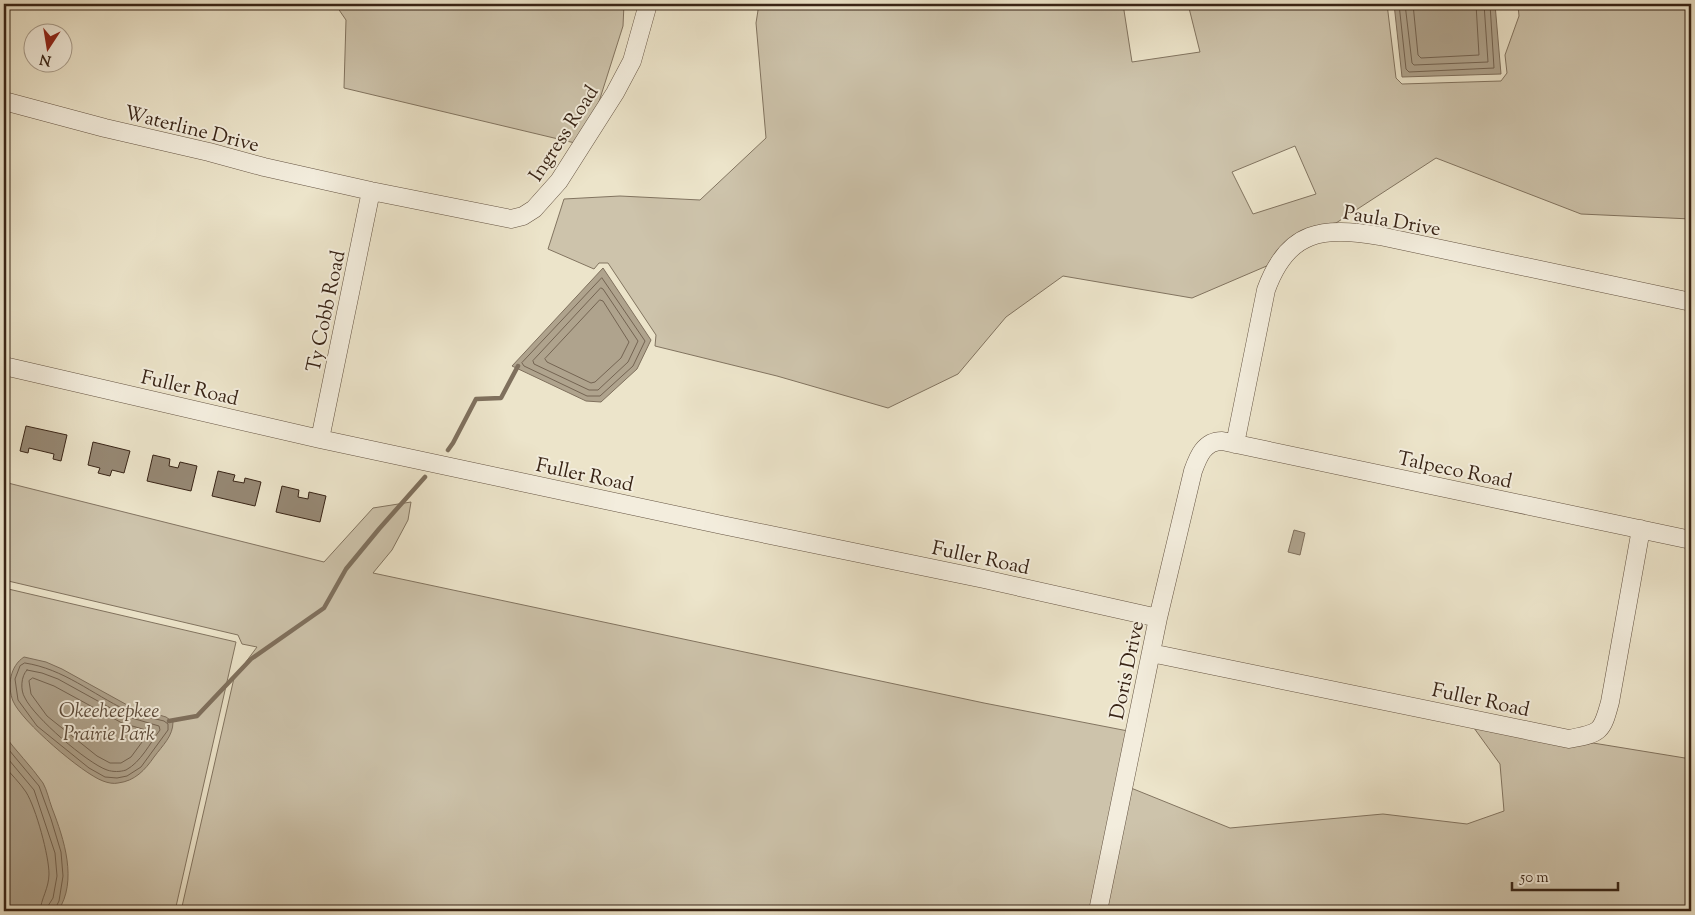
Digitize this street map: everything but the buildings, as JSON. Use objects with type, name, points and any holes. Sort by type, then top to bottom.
[{"type":"street","name":"Ingress Road","points":[[371,191],[498,218],[511,219],[522,216],[534,209],[559,181],[615,93],[632,61],[648,4]]},
{"type":"street","name":"Waterline Drive","points":[[4,101],[264,167],[371,191]]},
{"type":"street","name":"Ty Cobb Road","points":[[320,439],[371,191]]},
{"type":"street","name":"Paula Drive","points":[[1235,444],[1266,290],[1272,274],[1288,252],[1317,234],[1332,231],[1380,236],[1691,302]]},
{"type":"street","name":"Fuller Road","points":[[4,366],[320,439],[984,579],[1158,618]]},
{"type":"street","name":"Talpeco Road","points":[[1210,443],[1222,441],[1691,540]]},
{"type":"street","name":"Doris Drive","points":[[1098,911],[1158,618],[1193,471],[1199,454],[1210,443]]},
{"type":"street","name":"Fuller Road","points":[[1151,653],[1569,739],[1590,735],[1604,725],[1610,702],[1641,529]]},
{"type":"green space","points":[[335,4],[624,4],[623,26],[597,108],[575,143],[344,88],[346,20]]},
{"type":"green space","points":[[759,4],[1123,4],[1132,62],[1200,52],[1188,4],[1387,4],[1396,78],[1402,84],[1501,81],[1507,73],[1505,55],[1519,16],[1518,4],[1691,4],[1691,219],[1581,214],[1436,158],[1336,223],[1315,226],[1306,230],[1269,265],[1192,298],[1063,276],[1006,317],[958,374],[888,408],[777,376],[655,346],[656,335],[608,263],[599,263],[594,269],[548,249],[564,199],[620,196],[700,200],[766,138],[756,23]],"holes":[[[1295,146],[1316,194],[1253,214],[1232,172]]]},
{"type":"green space","points":[[4,482],[324,562],[373,508],[411,502],[408,520],[392,550],[373,573],[984,703],[1128,731],[1091,911],[181,911],[234,678],[257,647],[242,644],[238,635],[4,580]]},
{"type":"green space","name":"Okeeheepkee Prairie Park","points":[[4,588],[236,642],[175,911],[4,911]]},
{"type":"green space","points":[[1474,728],[1568,747],[1593,743],[1691,759],[1691,911],[1106,911],[1131,788],[1230,828],[1383,814],[1467,824],[1504,811],[1500,764]]},
{"type":"water","points":[[1394,4],[1495,4],[1501,74],[1402,77]]},
{"type":"water","points":[[603,268],[651,340],[637,369],[601,402],[586,401],[512,366]]},
{"type":"water","points":[[1294,530],[1305,533],[1300,555],[1288,552]]},
{"type":"water","points":[[24,657],[46,662],[62,669],[129,706],[166,717],[173,722],[169,736],[139,774],[124,782],[105,782],[68,758],[18,710],[11,695],[10,683],[13,671]]},
{"type":"water","points":[[4,735],[43,783],[61,833],[68,873],[64,899],[58,911],[4,911]]},
{"type":"waterway","points":[[448,450],[476,399],[501,398],[518,366]]},
{"type":"waterway","points":[[169,721],[197,716],[251,659],[324,608],[346,569],[425,477]]}]
